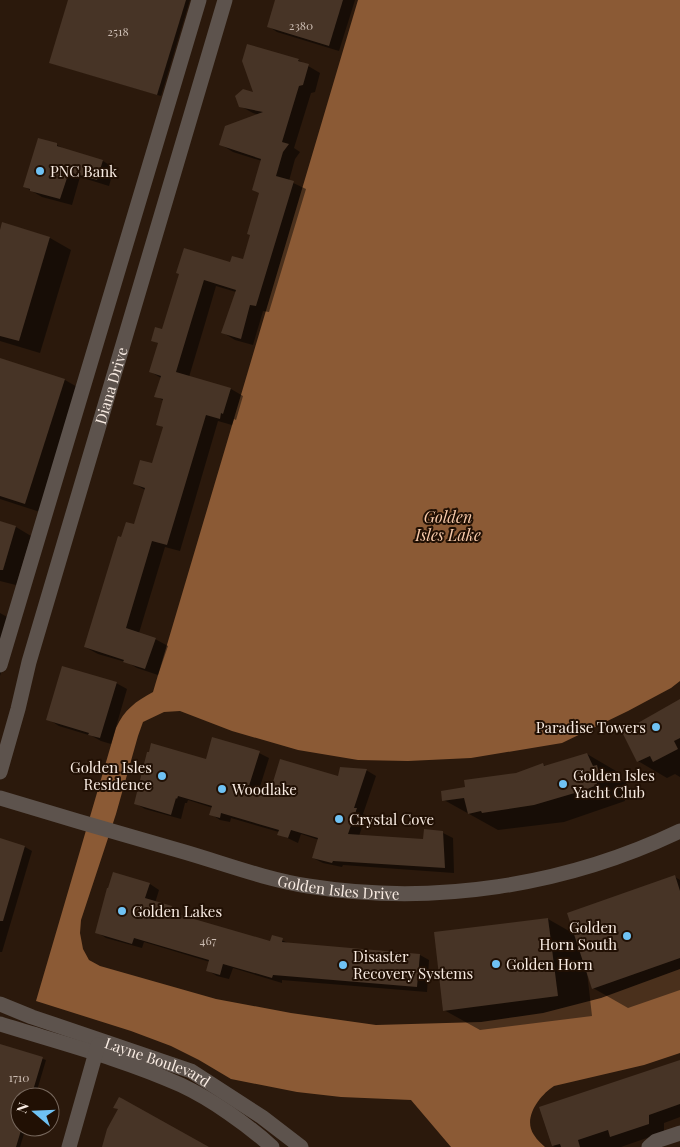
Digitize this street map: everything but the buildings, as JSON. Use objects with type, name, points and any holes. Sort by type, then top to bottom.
[{"type":"street","name":"Diana Drive","points":[[0,665],[199,0]]},
{"type":"street","name":"Diana Drive","points":[[0,772],[29,662],[225,0]]},
{"type":"street","points":[[194,16],[218,23]]},
{"type":"street","name":"Golden Isles Drive","points":[[0,798],[280,881],[333,889],[410,894],[443,893],[527,882],[608,861],[680,831]]},
{"type":"street","name":"Layne Boulevard","points":[[0,1004],[98,1046],[182,1086],[262,1117],[301,1147]]},
{"type":"street","name":"Layne Boulevard","points":[[0,1024],[98,1046]]},
{"type":"street","points":[[69,1147],[98,1046]]},
{"type":"street","name":"Layne Boulevard","points":[[220,1100],[272,1147]]},
{"type":"street","points":[[649,1147],[656,1141],[680,1134]]},
{"type":"water","name":"Golden Isles Lake","points":[[358,0],[680,0],[680,681],[671,688],[628,711],[562,743],[471,758],[408,761],[358,760],[298,750],[232,731],[180,711],[164,712],[143,722],[116,814],[81,920],[80,933],[83,949],[89,960],[100,966],[216,999],[291,1013],[376,1025],[481,1022],[543,1013],[601,998],[680,969],[680,1053],[644,1065],[554,1086],[538,1101],[531,1114],[531,1128],[534,1135],[545,1147],[451,1147],[411,1100],[341,1097],[297,1092],[231,1079],[171,1046],[131,1031],[36,1001],[116,728],[131,707],[153,692]]},
{"type":"place","name":"PNC Bank","points":[[40,171]]},
{"type":"place","name":"Paradise Towers","points":[[656,727]]},
{"type":"place","name":"Golden Isles Residence","points":[[162,776]]},
{"type":"place","name":"Golden Isles Yacht Club","points":[[563,784]]},
{"type":"place","name":"Woodlake","points":[[222,789]]},
{"type":"place","name":"Crystal Cove","points":[[339,819]]},
{"type":"place","name":"Golden Lakes","points":[[122,911]]},
{"type":"place","name":"Golden Horn South","points":[[627,936]]},
{"type":"place","name":"Golden Horn","points":[[496,964]]},
{"type":"place","name":"Disaster Recovery Systems","points":[[343,965]]}]
